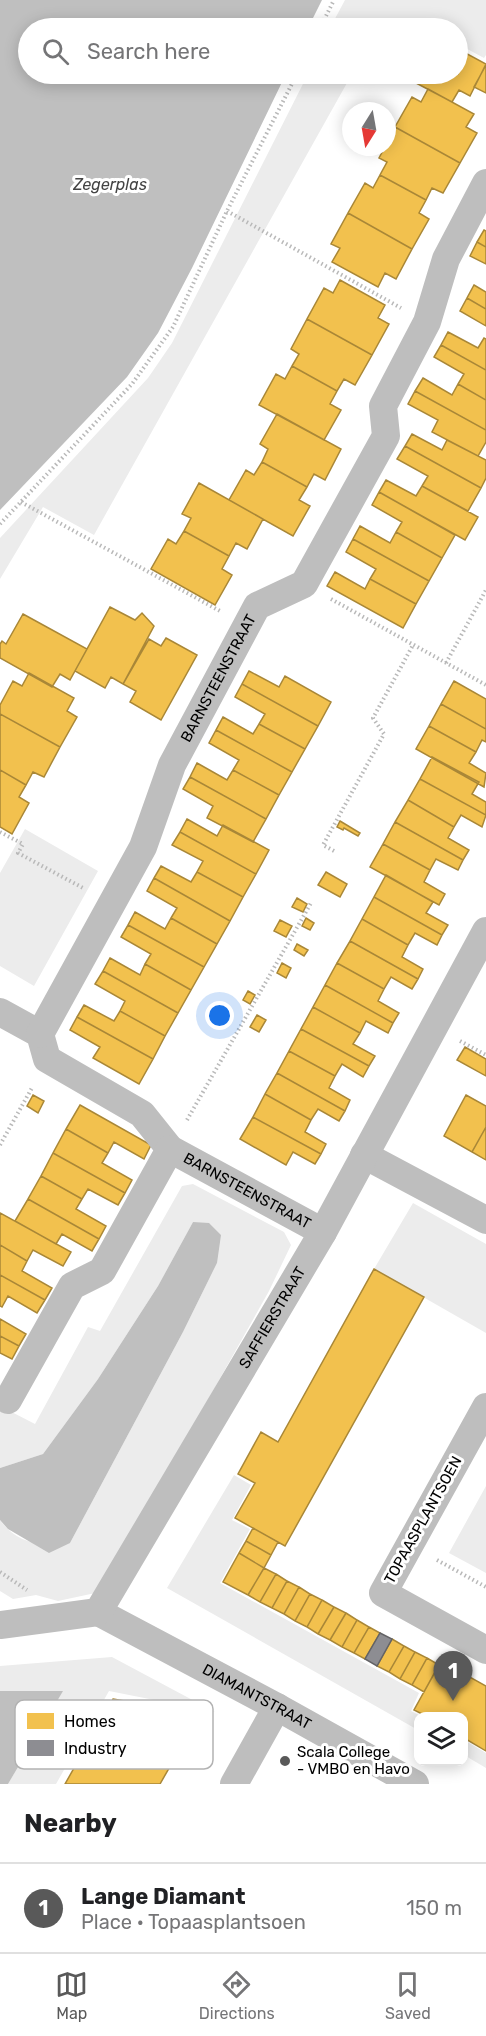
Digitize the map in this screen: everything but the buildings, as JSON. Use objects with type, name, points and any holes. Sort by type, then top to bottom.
[{"type":"street","points":[[304,584],[386,436],[383,406],[428,322],[446,259],[486,183]]},
{"type":"street","name":"BARNSTEENSTRAAT","points":[[44,1047],[112,903],[143,848],[172,765],[257,606],[304,584]]},
{"type":"street","name":"SAFFIERSTRAAT","points":[[98,1612],[323,1232],[486,931]]},
{"type":"street","name":"BARNSTEENSTRAAT","points":[[0,1012],[44,1047],[142,1114],[170,1149],[323,1232]]},
{"type":"street","name":"BARNSTEENSTRAAT","points":[[8,1400],[72,1286],[102,1271],[170,1149]]},
{"type":"street","points":[[364,1155],[486,1220]]},
{"type":"street","name":"TOPAASPLANTSOEN","points":[[486,1407],[383,1593],[486,1650]]},
{"type":"street","points":[[0,1625],[98,1612]]},
{"type":"street","name":"DIAMANTSTRAAT","points":[[98,1612],[277,1707],[415,1784]]},
{"type":"street","points":[[234,1784],[277,1707]]},
{"type":"path","points":[[325,18],[334,0]]},
{"type":"path","points":[[0,524],[132,384],[173,327],[227,211],[292,84]]},
{"type":"path","points":[[227,211],[428,322]]},
{"type":"path","points":[[21,502],[247,625]]},
{"type":"path","points":[[304,584],[486,685]]},
{"type":"path","points":[[446,663],[486,590]]},
{"type":"path","points":[[334,851],[323,845],[384,734],[373,718],[413,645]]},
{"type":"path","points":[[0,832],[23,844],[18,853],[112,903]]},
{"type":"path","points":[[170,1149],[311,903]]},
{"type":"path","points":[[0,1145],[44,1047]]},
{"type":"shaded area","points":[[345,0],[486,0],[486,55],[484,58],[468,49],[468,18],[335,18]]},
{"type":"shaded area","points":[[303,84],[346,84],[94,535],[43,507],[0,579],[0,538],[148,378],[172,343]]},
{"type":"shaded area","points":[[25,829],[98,871],[34,986],[0,966],[0,873]]},
{"type":"shaded area","points":[[193,1184],[284,1232],[291,1245],[269,1291],[100,1592],[58,1601],[36,1595],[13,1599],[0,1591],[0,1520],[15,1535],[31,1542],[70,1543],[183,1332],[217,1263],[193,1222],[158,1286],[98,1379],[43,1454],[0,1468],[0,1406],[35,1424],[88,1327],[100,1331],[182,1186]]},
{"type":"shaded area","points":[[413,1203],[486,1244],[486,1333],[374,1269]]},
{"type":"shaded area","points":[[234,1475],[251,1485],[232,1520],[250,1529],[220,1583],[419,1693],[411,1711],[414,1712],[414,1728],[167,1588]]},
{"type":"shaded area","points":[[486,1486],[486,1573],[449,1553]]},
{"type":"shaded area","points":[[112,1657],[193,1700],[154,1700],[109,1691],[104,1700],[57,1700],[62,1691],[0,1691],[0,1666]]},
{"type":"shaded area","points":[[468,1742],[486,1753],[486,1768],[468,1757]]},
{"type":"shaded area","points":[[17,1769],[65,1769],[56,1784],[8,1784]]},
{"type":"water","name":"Zegerplas","points":[[0,0],[322,0],[313,18],[18,18],[18,84],[281,84],[158,333],[127,377],[0,510]]},
{"type":"water","points":[[193,1222],[209,1223],[221,1235],[217,1263],[183,1332],[70,1543],[49,1553],[8,1529],[0,1520],[0,1468],[43,1454],[98,1379],[158,1286]]},
{"type":"water","points":[[0,1691],[63,1691],[58,1700],[15,1700],[15,1769],[17,1769],[8,1784],[0,1784]]},
{"type":"place","name":"Lange Diamant","points":[[453,1701]]},
{"type":"place","name":"Scala College - VMBO en Havo","points":[[285,1761]]}]
